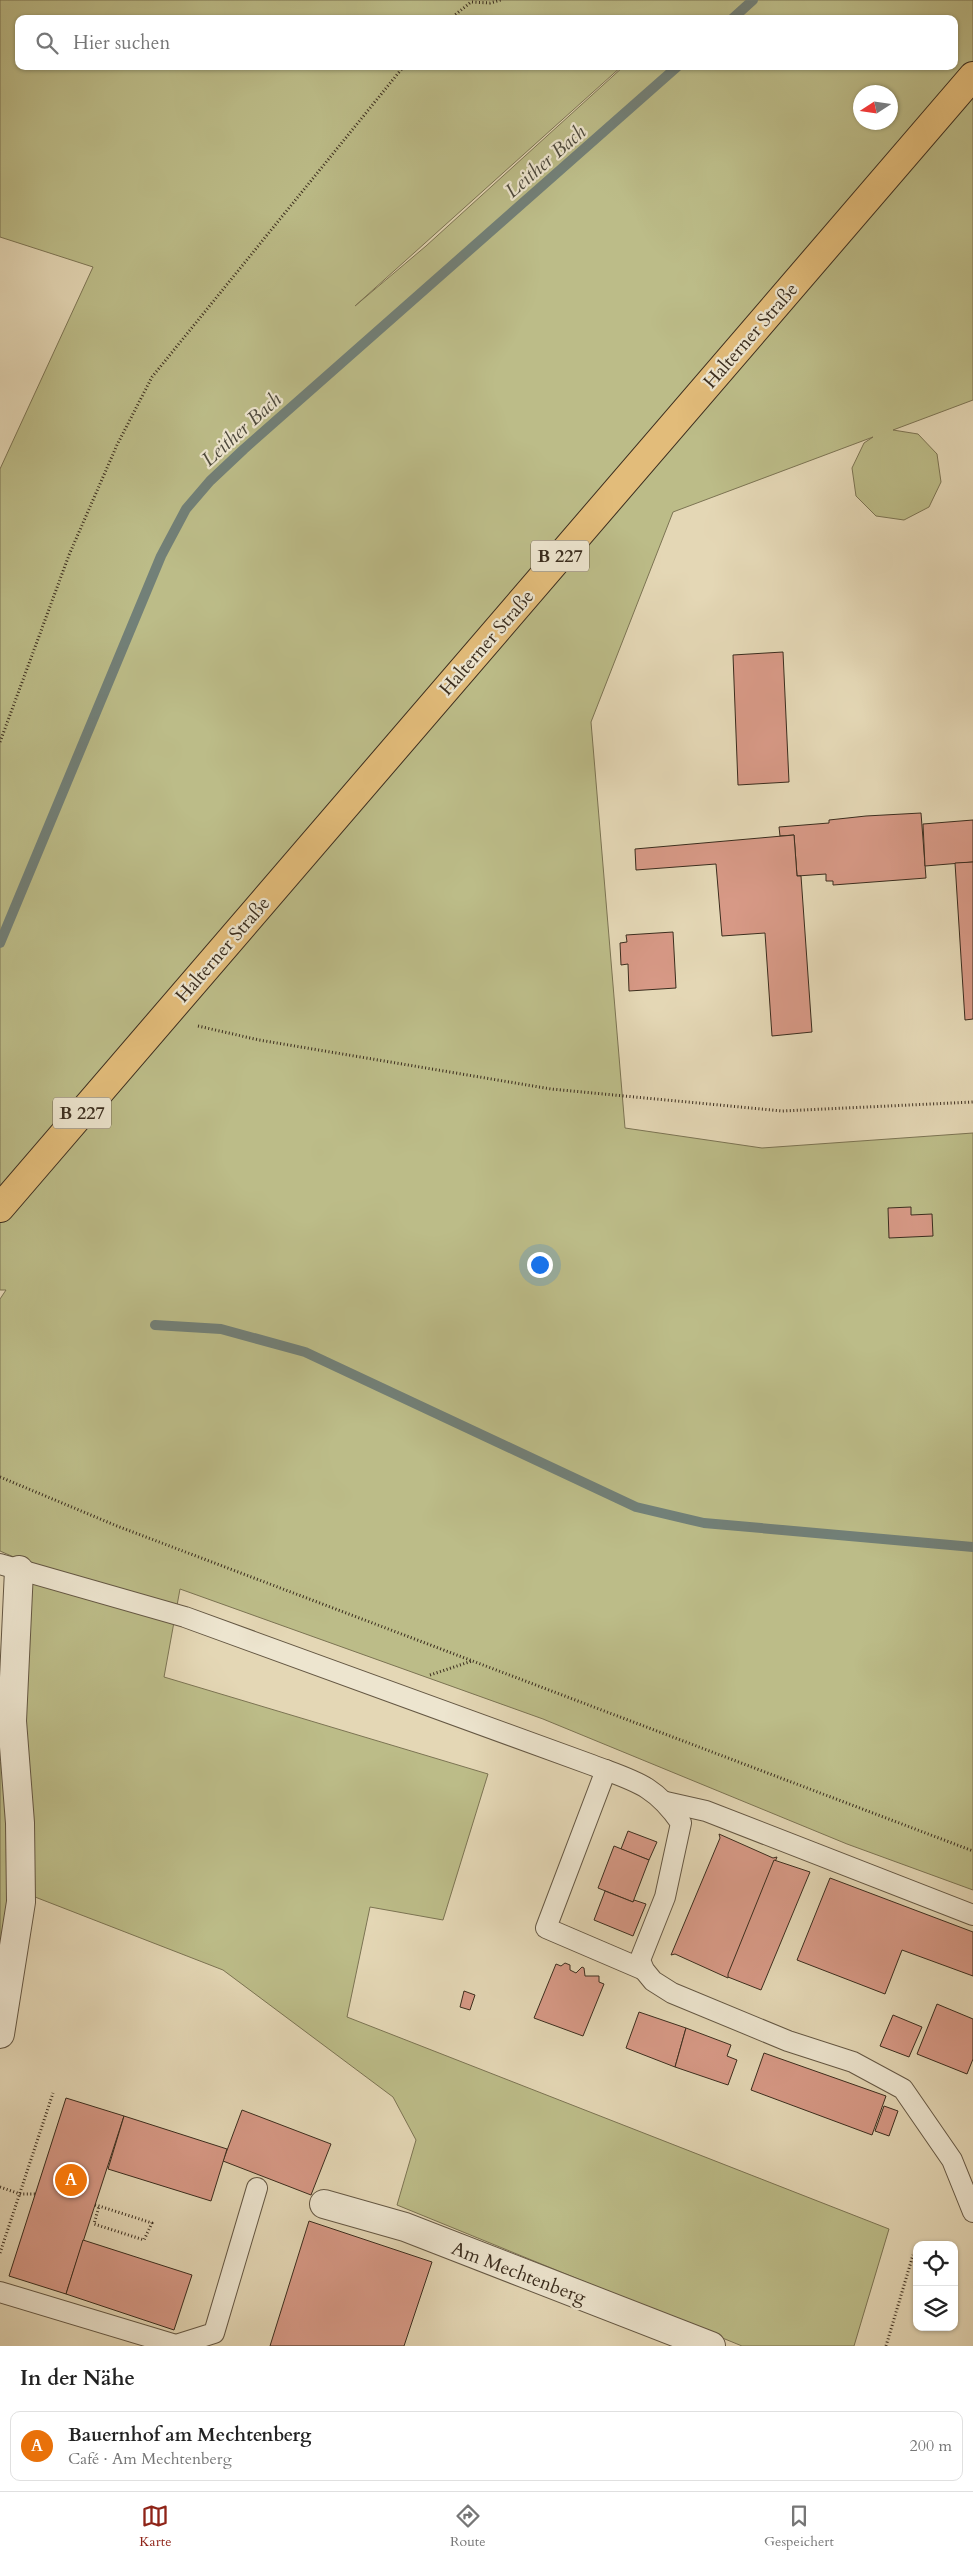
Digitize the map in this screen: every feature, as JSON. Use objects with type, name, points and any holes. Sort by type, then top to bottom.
[{"type":"main road","name":"Halterner Straße","points":[[0,1208],[973,76]]},
{"type":"street","points":[[0,2034],[21,1902],[20,1823],[12,1721],[10,1567]]},
{"type":"street","name":"Am Mechtenberg","points":[[324,2204],[405,2227],[711,2346]]},
{"type":"lane","points":[[10,1567],[185,1617],[606,1770],[650,1788],[666,1802],[681,1823],[665,1898],[640,1960],[644,1970],[653,1981],[672,1993],[788,2041],[853,2062],[903,2089],[952,2160],[973,2212]]},
{"type":"lane","points":[[606,1770],[546,1928],[644,1970]]},
{"type":"lane","points":[[666,1802],[706,1811],[973,1915]]},
{"type":"lane","points":[[0,2292],[176,2345],[214,2333],[257,2188]]},
{"type":"path","points":[[455,15],[471,1],[490,3],[501,0]]},
{"type":"path","points":[[0,742],[69,556],[117,445],[152,377],[401,70]]},
{"type":"path","points":[[164,1017],[259,1040],[551,1089],[782,1112],[973,1102]]},
{"type":"path","points":[[0,1477],[126,1530],[973,1850]]},
{"type":"path","points":[[0,2253],[53,2093]]},
{"type":"path","points":[[0,2187],[20,2194],[36,2194]]},
{"type":"path","points":[[97,2206],[152,2223],[144,2240],[94,2224],[97,2206]]},
{"type":"path","points":[[886,2346],[913,2255]]},
{"type":"green space","points":[[0,0],[973,0],[973,70],[0,1202],[0,469],[93,267],[0,237]],"holes":[[[15,15],[958,15],[958,70],[620,70],[426,246],[355,306],[618,70],[15,70]]]},
{"type":"green space","points":[[973,90],[973,400],[893,430],[918,434],[937,454],[941,482],[929,507],[904,520],[876,516],[856,496],[852,468],[864,443],[873,437],[673,512],[591,722],[625,1128],[762,1148],[973,1133],[973,1890],[847,1844],[543,1719],[180,1589],[164,1677],[488,1774],[443,1920],[370,1907],[347,2017],[889,2229],[854,2346],[742,2346],[397,2205],[416,2140],[393,2097],[223,1970],[35,1897],[12,1894],[0,1971],[0,1763],[28,1755],[16,1558],[0,1551],[0,1299],[6,1290],[0,1290],[0,1212]]},
{"type":"building","points":[[783,652],[789,782],[738,785],[733,655]]},
{"type":"building","points":[[921,813],[926,878],[833,885],[833,881],[826,881],[826,874],[797,876],[794,835],[780,836],[779,827],[829,823],[829,820],[866,816]]},
{"type":"building","points":[[973,820],[973,862],[925,866],[923,824]]},
{"type":"building","points":[[794,835],[797,876],[801,876],[812,1032],[772,1036],[765,933],[722,936],[716,864],[636,870],[635,849]]},
{"type":"building","points":[[973,862],[973,1019],[965,1020],[955,863]]},
{"type":"building","points":[[673,932],[676,988],[629,991],[628,964],[621,965],[620,943],[627,942],[626,935]]},
{"type":"building","points":[[911,1207],[911,1215],[932,1214],[933,1236],[889,1238],[888,1208]]},
{"type":"building","points":[[628,1831],[657,1842],[649,1860],[621,1849]]},
{"type":"building","points":[[719,1834],[773,1858],[777,1857],[728,1978],[675,1954],[671,1955],[720,1838]]},
{"type":"building","points":[[614,1846],[649,1860],[633,1902],[598,1888]]},
{"type":"building","points":[[774,1860],[810,1872],[761,1990],[728,1977],[728,1974]]},
{"type":"building","points":[[830,1878],[973,1932],[973,1976],[902,1950],[885,1994],[797,1960]]},
{"type":"building","points":[[605,1891],[633,1902],[634,1900],[646,1904],[633,1936],[594,1920]]},
{"type":"building","points":[[565,1963],[570,1965],[570,1970],[576,1973],[582,1967],[584,1968],[585,1976],[599,1976],[599,1982],[604,1984],[583,2036],[534,2018],[556,1964],[561,1966]]},
{"type":"building","points":[[464,1991],[475,1995],[470,2010],[460,2007]]},
{"type":"building","points":[[937,2004],[973,2019],[973,2059],[967,2074],[917,2054]]},
{"type":"building","points":[[639,2012],[686,2028],[675,2067],[626,2048]]},
{"type":"building","points":[[893,2015],[922,2027],[909,2057],[880,2046]]},
{"type":"building","points":[[686,2028],[731,2045],[727,2056],[737,2060],[728,2085],[675,2067]]},
{"type":"building","points":[[764,2053],[886,2096],[872,2135],[751,2090]]},
{"type":"building","points":[[66,2098],[124,2116],[66,2294],[9,2276]]},
{"type":"building","points":[[884,2106],[898,2111],[889,2136],[875,2131]]},
{"type":"building","points":[[242,2110],[331,2144],[311,2195],[223,2161]]},
{"type":"building","points":[[124,2116],[227,2149],[211,2201],[108,2169]]},
{"type":"building","points":[[309,2221],[432,2262],[404,2346],[270,2346]]},
{"type":"building","points":[[83,2240],[192,2275],[174,2330],[66,2294]]},
{"type":"waterway","name":"Leither Bach","points":[[736,15],[753,0]]},
{"type":"waterway","name":"Leither Bach","points":[[0,943],[161,556],[186,509],[210,481],[244,449],[673,70]]},
{"type":"waterway","points":[[155,1325],[221,1329],[305,1352],[636,1507],[704,1523],[973,1547]]},
{"type":"place","name":"Bauernhof am Mechtenberg","points":[[71,2180]]}]
